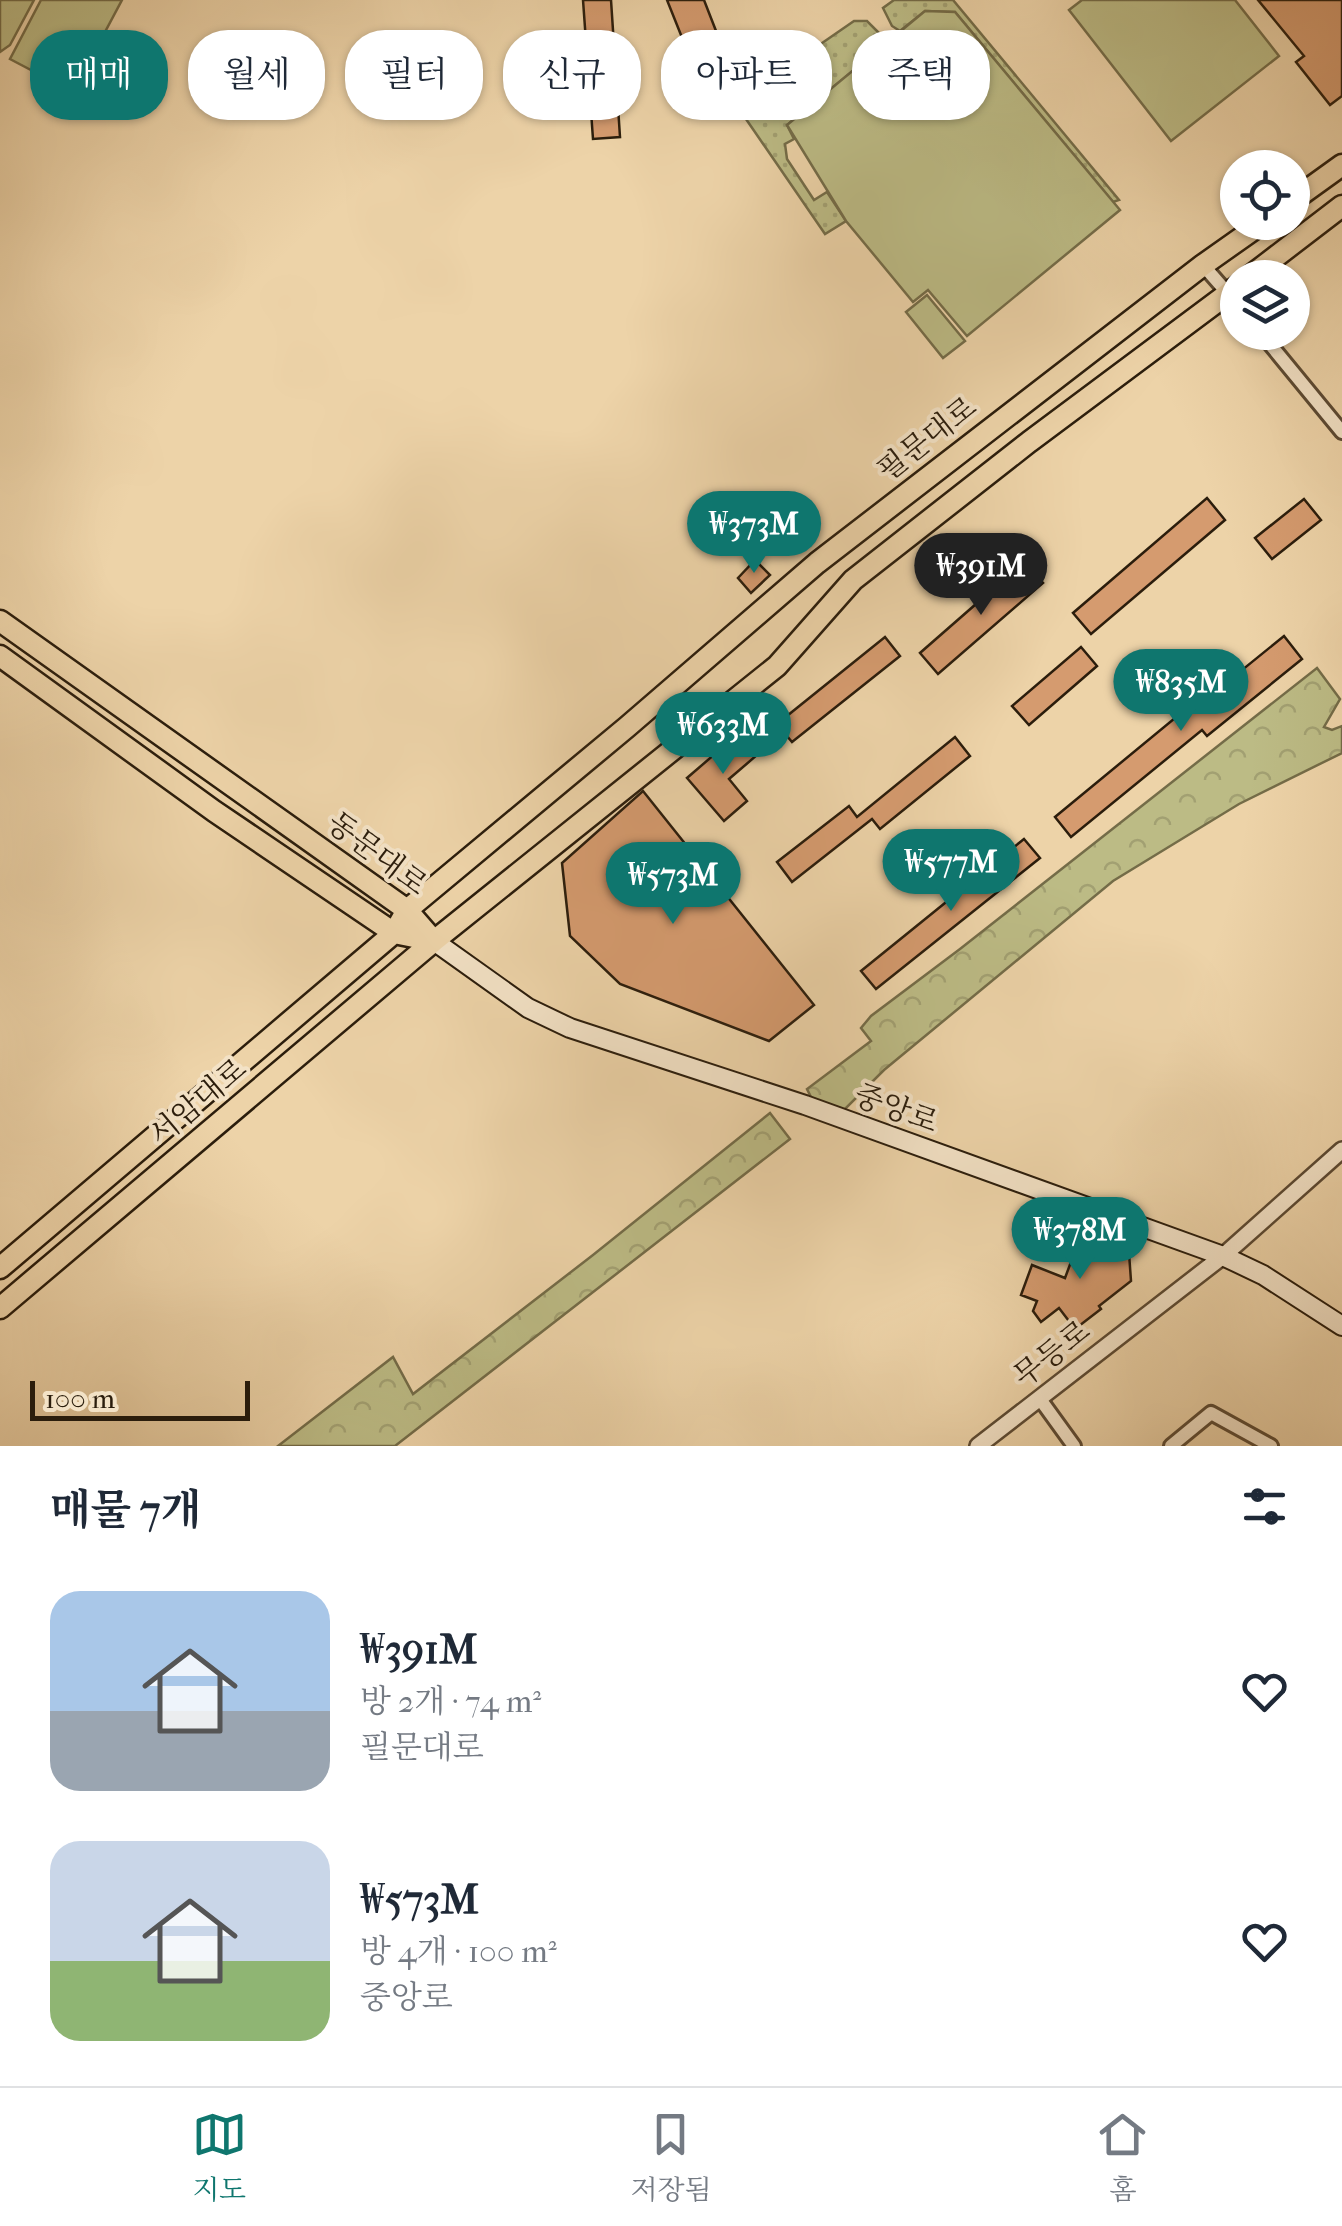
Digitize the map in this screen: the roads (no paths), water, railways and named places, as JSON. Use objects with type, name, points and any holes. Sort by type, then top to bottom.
[{"type":"main road","points":[[1310,188],[1342,165]]},
{"type":"main road","points":[[1272,260],[1342,206]]},
{"type":"main road","name":"필문대로","points":[[407,910],[817,563],[1238,240]]},
{"type":"main road","points":[[434,941],[777,666],[853,580],[1029,442],[1220,305]]},
{"type":"main road","name":"동문대로","points":[[0,620],[407,910],[434,941]]},
{"type":"main road","name":"동문대로","points":[[0,656],[214,811],[394,934],[434,941]]},
{"type":"main road","name":"서암대로","points":[[0,1268],[394,934],[407,910]]},
{"type":"main road","name":"서암대로","points":[[0,1308],[434,941]]},
{"type":"main road","name":"중앙로","points":[[434,941],[528,1008],[570,1028],[805,1105],[1223,1256],[1264,1275],[1342,1326]]},
{"type":"street","points":[[1203,265],[1220,281]]},
{"type":"street","points":[[1275,350],[1342,432]]},
{"type":"street","points":[[0,656],[21,635]]},
{"type":"street","name":"무등로","points":[[978,1446],[1223,1256],[1342,1150]]},
{"type":"street","points":[[1040,1399],[1074,1446]]},
{"type":"street","points":[[1171,1446],[1211,1412],[1271,1446]]}]
